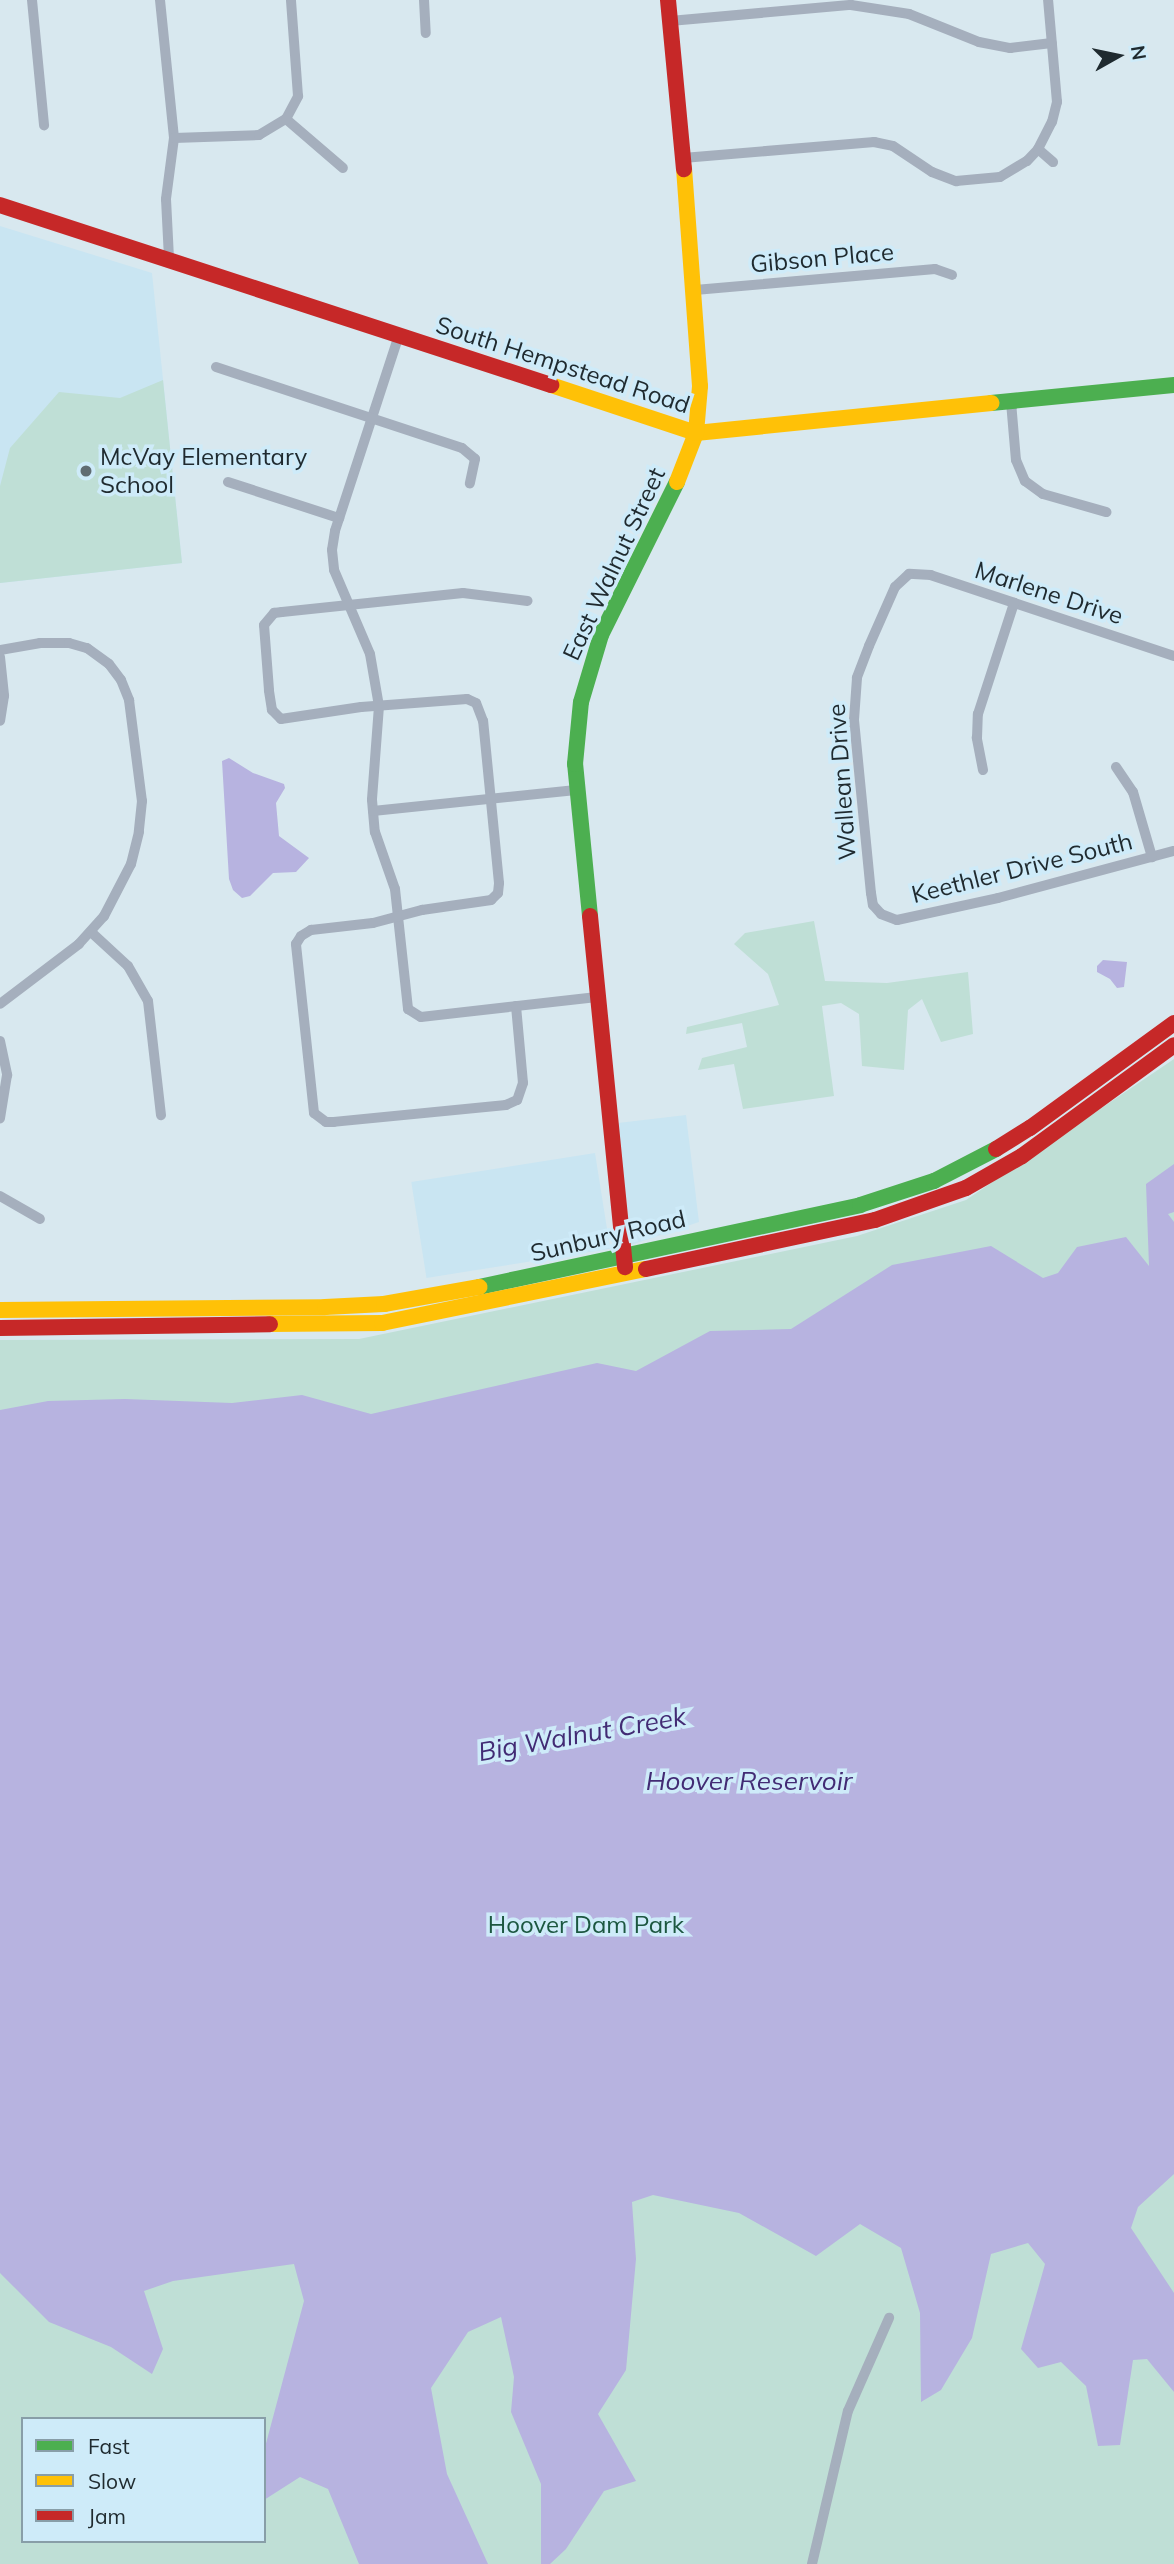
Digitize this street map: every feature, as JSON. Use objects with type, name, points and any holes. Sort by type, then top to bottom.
[{"type":"main road","name":"East Walnut Street","points":[[625,1266],[576,790],[577,733],[588,671],[601,635],[687,462],[696,433],[700,377],[695,290],[668,0]]},
{"type":"main road","name":"South Hempstead Road","points":[[0,205],[696,433],[1174,384]]},
{"type":"main road","name":"Sunbury Road","points":[[625,1266],[734,1231],[870,1202],[933,1181],[974,1162],[1030,1128],[1174,1023]]},
{"type":"main road","name":"Sunbury Road","points":[[0,1310],[282,1308],[384,1304],[625,1266],[875,1220],[913,1209],[965,1188],[1022,1156],[1174,1045]]},
{"type":"main road","points":[[0,1328],[355,1325],[458,1310],[497,1290],[614,1265],[625,1266]]},
{"type":"main road","points":[[0,1321],[52,1308]]},
{"type":"street","points":[[32,0],[44,125]]},
{"type":"street","points":[[160,0],[174,138],[166,200],[169,259]]},
{"type":"street","points":[[174,138],[259,135],[286,119],[298,96],[291,0]]},
{"type":"street","points":[[424,0],[426,33]]},
{"type":"street","points":[[683,158],[874,142],[892,146],[932,172],[967,181],[1000,177],[1027,160],[1038,149],[1052,122],[1057,102],[1048,0]]},
{"type":"street","points":[[670,21],[851,5],[909,14],[979,42],[1010,48],[1052,43]]},
{"type":"street","points":[[286,119],[343,168]]},
{"type":"street","points":[[1038,149],[1053,162]]},
{"type":"street","name":"Gibson Place","points":[[695,290],[935,269],[952,275]]},
{"type":"street","points":[[399,335],[339,518],[332,550],[334,570],[370,654],[379,706],[372,776],[373,811],[375,832],[394,889],[406,1002],[410,1012],[421,1017],[597,997]]},
{"type":"street","points":[[216,367],[468,450],[475,463],[470,483]]},
{"type":"street","points":[[1011,402],[1016,460],[1025,481],[1043,494],[1106,512]]},
{"type":"street","points":[[228,482],[339,518]]},
{"type":"street","name":"Marlene Drive","points":[[909,574],[931,575],[1174,656]]},
{"type":"street","name":"Wallean Drive","points":[[881,914],[873,905],[871,893],[854,720],[857,678],[895,587],[909,574]]},
{"type":"street","points":[[516,1006],[523,1083],[517,1100],[506,1105],[334,1122],[318,1118],[312,1107],[296,944],[300,936],[311,930],[373,923],[422,910],[482,904],[491,900],[498,892],[481,712],[476,703],[467,699],[379,706],[281,719],[272,710],[264,632],[268,618],[282,612],[463,593],[528,601]]},
{"type":"street","points":[[983,771],[977,738],[978,714],[1014,603]]},
{"type":"street","points":[[0,650],[40,643],[69,643],[87,648],[109,664],[121,680],[129,700],[142,790],[136,847],[124,883],[91,932],[0,1004]]},
{"type":"street","points":[[109,664],[119,656]]},
{"type":"street","points":[[0,657],[4,696],[0,721]]},
{"type":"street","points":[[1115,767],[1133,792],[1152,858]]},
{"type":"street","points":[[373,811],[576,790]]},
{"type":"street","name":"Keethler Drive South","points":[[881,914],[897,920],[998,898],[1174,851]]},
{"type":"street","points":[[91,932],[128,966],[148,1001],[161,1115]]},
{"type":"street","points":[[0,1041],[7,1075],[0,1118]]},
{"type":"street","points":[[0,1196],[40,1219]]},
{"type":"street","points":[[812,2564],[848,2411],[889,2318]]},
{"type":"shaded area","name":"McVay Elementary School","points":[[0,226],[152,273],[182,563],[0,583]]},
{"type":"shaded area","points":[[686,1115],[699,1222],[631,1245],[618,1123]]},
{"type":"shaded area","points":[[595,1153],[610,1249],[426,1278],[411,1182]]},
{"type":"green space","points":[[163,380],[182,563],[0,583],[0,486],[10,448],[59,392],[120,398]]},
{"type":"green space","points":[[814,921],[825,981],[887,983],[968,972],[973,1034],[941,1042],[922,999],[908,1010],[904,1070],[862,1066],[859,1014],[841,1003],[822,1006],[834,1096],[743,1109],[734,1064],[698,1070],[702,1058],[747,1047],[742,1023],[686,1034],[687,1027],[779,1005],[768,974],[734,944],[745,933]]},
{"type":"green space","name":"Hoover Reservoir","points":[[1174,1059],[1174,2564],[0,2564],[0,1340],[359,1339],[857,1236],[966,1200]]},
{"type":"water","points":[[229,758],[253,773],[284,784],[285,788],[276,803],[279,836],[309,858],[296,872],[273,873],[250,896],[242,898],[233,890],[229,879],[222,761]]},
{"type":"water","points":[[1103,960],[1127,962],[1124,987],[1117,988],[1110,979],[1097,972],[1097,966]]},
{"type":"water","name":"Hoover Reservoir","points":[[1174,1164],[1174,1212],[1168,1214],[1174,1222],[1174,2174],[1138,2207],[1131,2228],[1174,2293],[1174,2392],[1147,2359],[1133,2360],[1120,2445],[1098,2446],[1086,2386],[1061,2362],[1038,2368],[1021,2349],[1045,2264],[1028,2243],[991,2254],[972,2338],[941,2390],[921,2402],[920,2313],[901,2248],[860,2224],[816,2256],[739,2213],[653,2195],[632,2202],[636,2259],[626,2370],[598,2414],[636,2481],[604,2491],[566,2549],[550,2564],[541,2564],[541,2484],[511,2412],[514,2377],[501,2317],[468,2332],[431,2388],[447,2474],[488,2564],[359,2564],[328,2489],[300,2477],[266,2499],[266,2444],[304,2301],[294,2264],[173,2281],[144,2291],[163,2349],[152,2374],[111,2347],[49,2322],[0,2273],[0,1410],[48,1401],[125,1399],[232,1403],[302,1395],[371,1414],[597,1363],[636,1371],[710,1331],[791,1329],[892,1265],[991,1246],[1043,1278],[1058,1273],[1077,1247],[1126,1237],[1149,1266],[1146,1184]]},
{"type":"traffic: fast","points":[[991,403],[1174,385]]},
{"type":"traffic: fast","points":[[590,916],[575,764],[581,702],[601,635],[677,482]]},
{"type":"traffic: fast","points":[[479,1287],[860,1205],[934,1181],[996,1149]]},
{"type":"traffic: slow","points":[[677,482],[696,433],[700,386],[684,169]]},
{"type":"traffic: slow","points":[[551,385],[696,433],[991,403]]},
{"type":"traffic: slow","points":[[270,1324],[382,1323],[646,1269]]},
{"type":"traffic: slow","points":[[0,1310],[325,1307],[384,1304],[479,1287]]},
{"type":"traffic: jam","points":[[668,0],[684,169]]},
{"type":"traffic: jam","points":[[0,205],[551,385]]},
{"type":"traffic: jam","points":[[590,916],[625,1267]]},
{"type":"traffic: jam","points":[[996,1149],[1030,1128],[1174,1023]]},
{"type":"traffic: jam","points":[[646,1269],[875,1220],[966,1188],[1022,1156],[1174,1045]]},
{"type":"traffic: jam","points":[[0,1328],[270,1324]]},
{"type":"place","name":"McVay Elementary School","points":[[86,471]]},
{"type":"water label","name":"Big Walnut Creek","points":[[582,1734]]},
{"type":"park label","name":"Hoover Dam Park","points":[[586,1925]]}]
